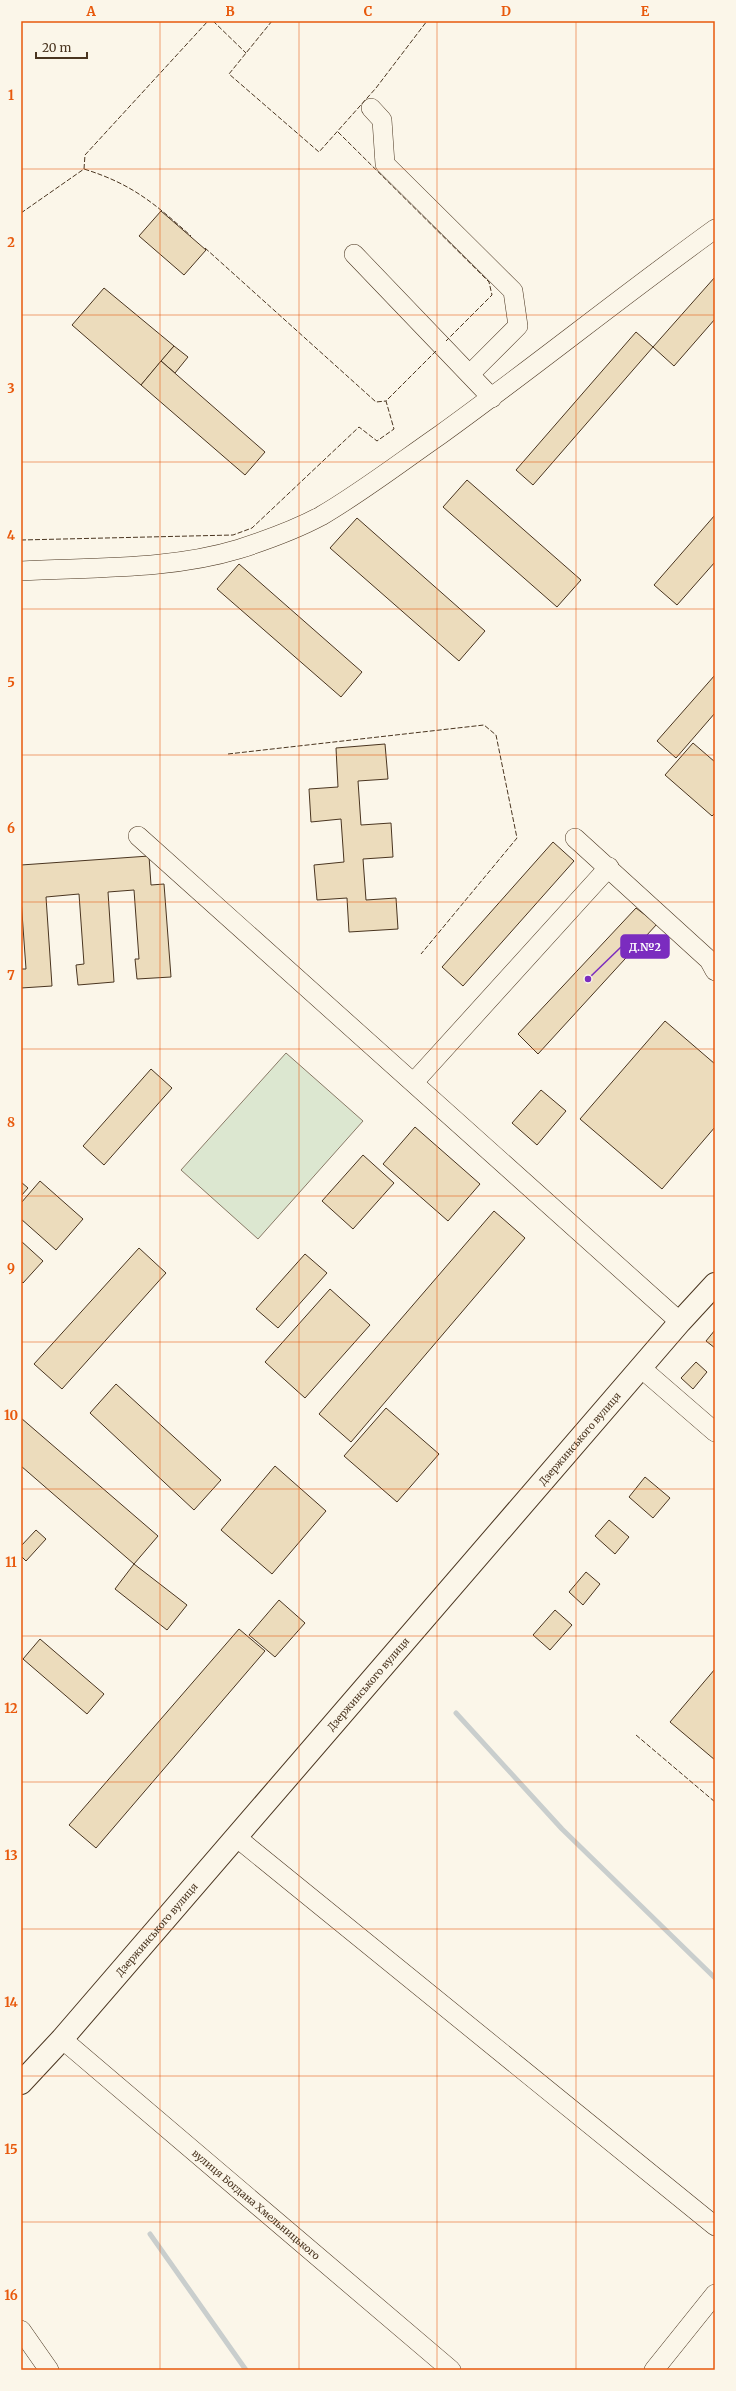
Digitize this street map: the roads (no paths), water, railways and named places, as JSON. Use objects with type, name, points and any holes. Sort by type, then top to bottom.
[{"type":"main road","name":"Дзержинського вулиця","points":[[21,2084],[62,2039],[680,1322],[715,1284]]},
{"type":"street","points":[[371,108],[382,120],[385,164],[513,291],[518,326],[470,374]]},
{"type":"street","points":[[21,571],[178,562],[237,549],[281,535],[321,516],[392,469],[492,398],[650,275],[715,229]]},
{"type":"street","points":[[354,254],[492,398]]},
{"type":"street","points":[[138,836],[680,1322]]},
{"type":"street","points":[[575,838],[609,867],[709,960],[715,971]]},
{"type":"street","points":[[414,1082],[609,867]]},
{"type":"street","points":[[641,1368],[715,1432]]},
{"type":"street","points":[[236,1837],[715,2226]]},
{"type":"street","name":"вулиця Богдана Хмельницького","points":[[62,2039],[451,2370]]},
{"type":"street","points":[[654,2370],[715,2294]]},
{"type":"street","points":[[21,2330],[49,2370]]},
{"type":"waterway","points":[[456,1713],[562,1829],[715,1978]]},
{"type":"waterway","points":[[150,2234],[246,2370]]},
{"type":"place","name":"Д.№2","points":[[588,979]]}]
